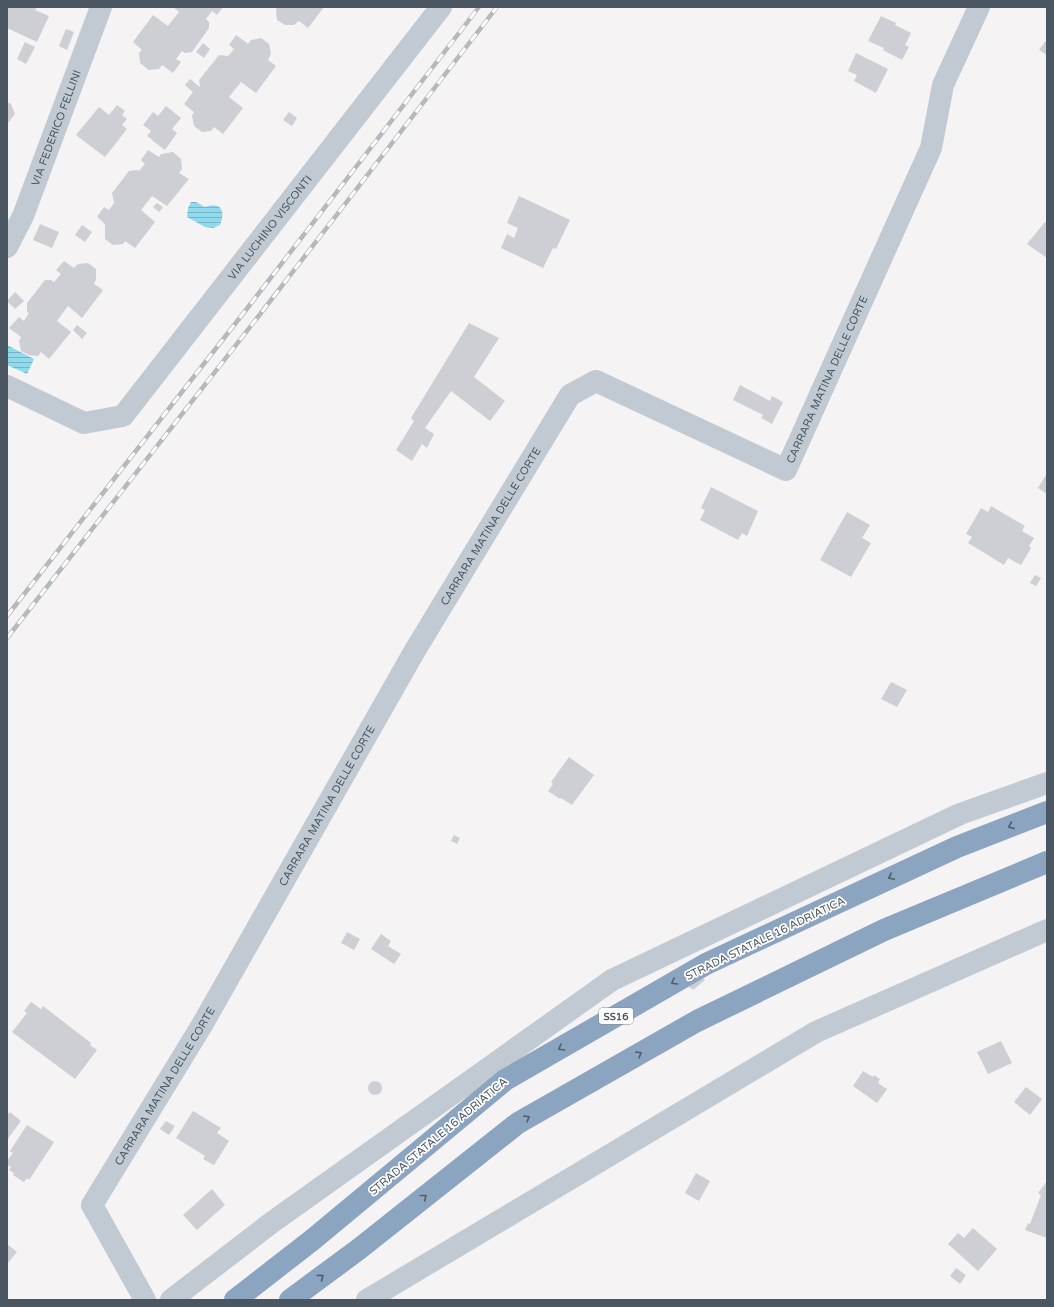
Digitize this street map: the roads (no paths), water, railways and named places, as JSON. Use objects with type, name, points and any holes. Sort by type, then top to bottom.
[{"type":"highway","name":"STRADA STATALE 16 ADRIATICA","points":[[235,1300],[312,1242],[505,1080],[706,964],[957,847],[1047,812]]},
{"type":"highway","points":[[290,1300],[359,1249],[518,1123],[697,1021],[884,930],[1047,862]]},
{"type":"street","name":"VIA FEDERICO FELLINI","points":[[7,247],[23,216],[101,7]]},
{"type":"street","name":"VIA LUCHINO VISCONTI","points":[[7,386],[84,424],[123,416],[441,7]]},
{"type":"street","name":"CARRARA MATINA DELLE CORTE","points":[[146,1300],[92,1205],[202,1025],[414,652],[570,395],[596,381],[786,470],[931,148],[944,85],[979,7]]},
{"type":"street","points":[[171,1300],[271,1223],[612,980],[960,814],[1047,783]]},
{"type":"street","points":[[367,1300],[816,1032],[1047,930]]},
{"type":"water","points":[[191,202],[196,202],[205,207],[215,205],[221,208],[222,220],[220,225],[213,228],[205,227],[187,217],[188,208]]},
{"type":"water","points":[[7,345],[34,359],[27,374],[7,365]]},
{"type":"railway","points":[[7,616],[249,306],[479,7]]},
{"type":"railway","points":[[7,638],[261,313],[497,7]]}]
